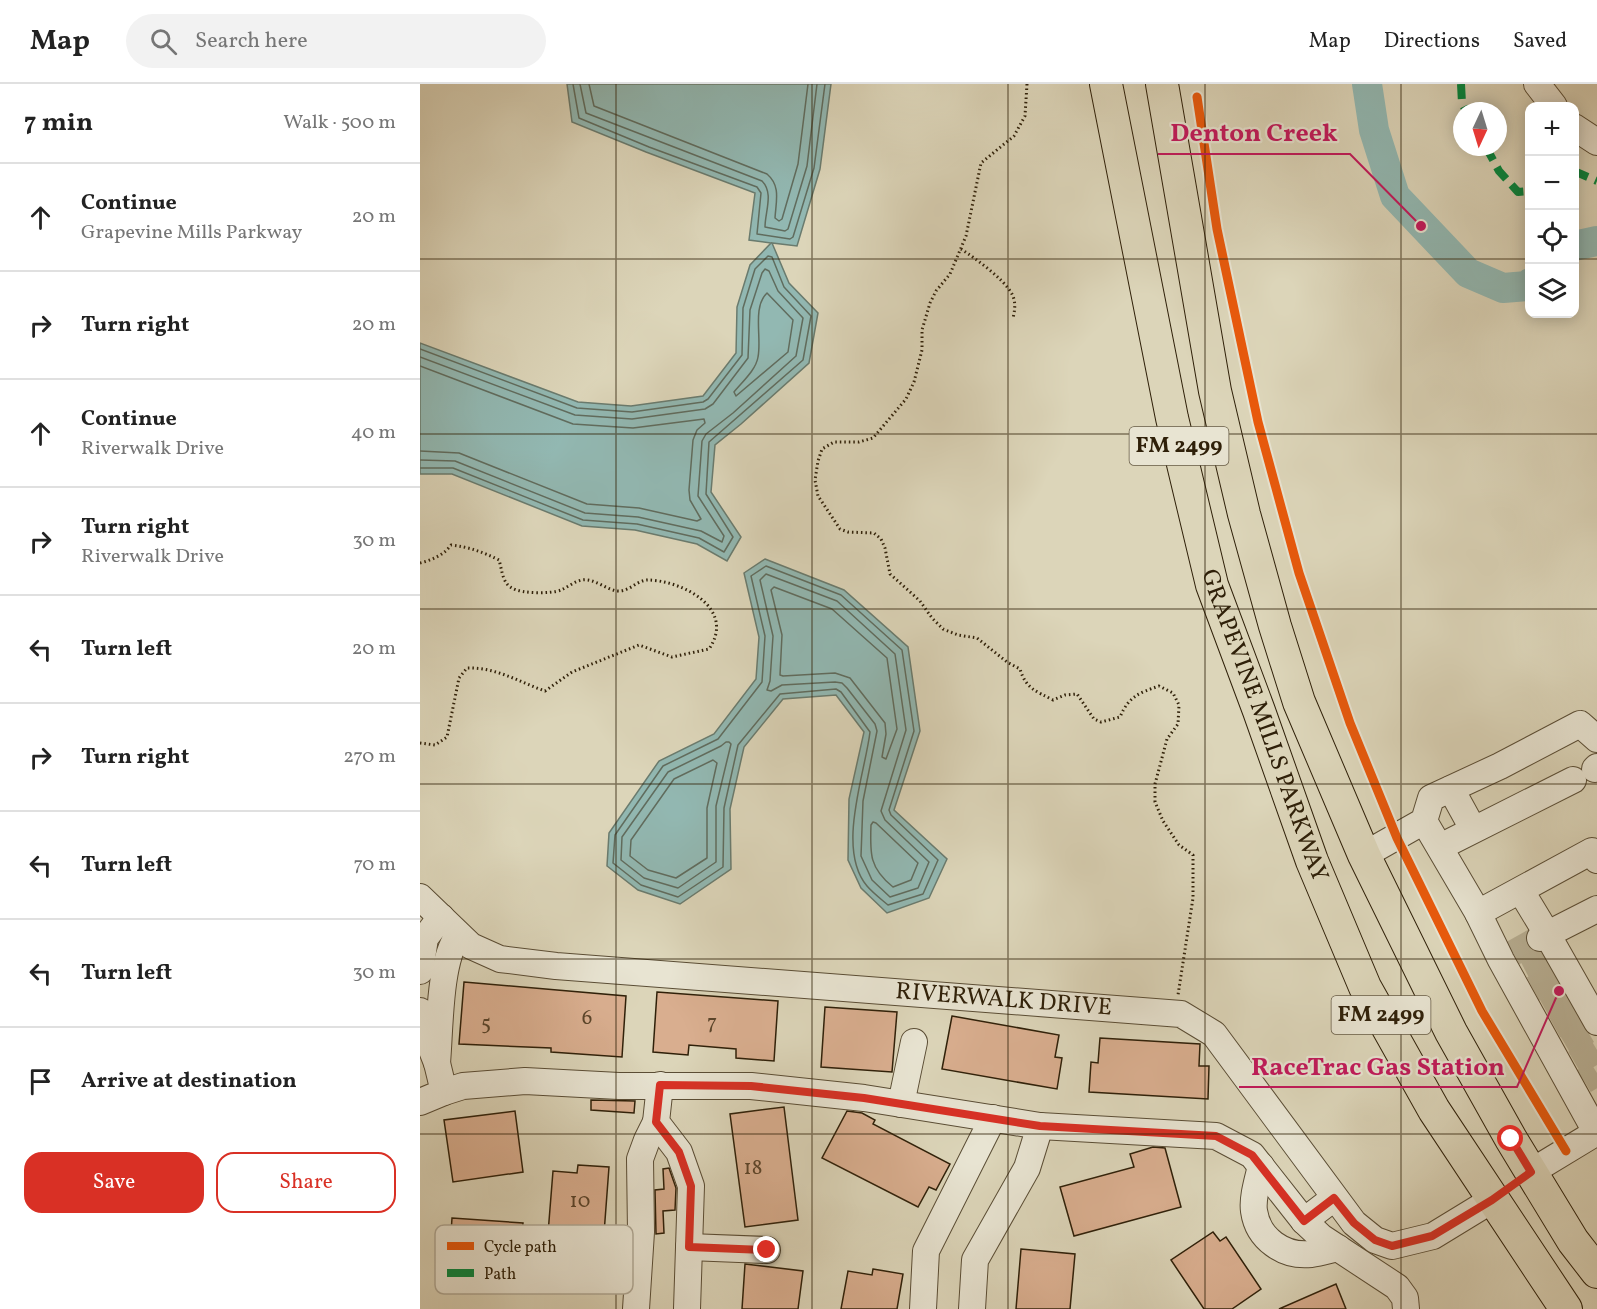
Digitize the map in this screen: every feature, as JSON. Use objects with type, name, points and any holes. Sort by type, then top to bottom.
[{"type":"main road","name":"GRAPEVINE MILLS PARKWAY","points":[[1106,84],[1172,418],[1212,585],[1312,861],[1365,987],[1434,1110],[1566,1309]]},
{"type":"main road","name":"GRAPEVINE MILLS PARKWAY","points":[[1162,84],[1215,391],[1244,514],[1299,702],[1364,855],[1451,1032],[1531,1172],[1573,1241],[1597,1272]]},
{"type":"main road","points":[[1150,306],[1179,307],[1204,325]]},
{"type":"main road","points":[[1492,1200],[1531,1172]]},
{"type":"lane","points":[[1537,84],[1551,102]]},
{"type":"lane","points":[[1579,130],[1597,142]]},
{"type":"lane","points":[[1364,855],[1424,821],[1431,798],[1500,766],[1580,724],[1597,739]]},
{"type":"lane","points":[[1440,847],[1588,772]]},
{"type":"lane","points":[[1451,789],[1473,829]]},
{"type":"lane","points":[[1424,821],[1543,1020],[1597,1132],[1531,1172]]},
{"type":"lane","points":[[1478,913],[1592,851],[1597,860]]},
{"type":"lane","points":[[1521,891],[1572,984]]},
{"type":"lane","name":"RIVERWALK DRIVE","points":[[420,897],[471,946],[500,959],[556,966],[1181,1014],[1214,1034],[1334,1198],[1354,1223],[1375,1240],[1392,1246],[1432,1236],[1492,1200]]},
{"type":"lane","points":[[1572,984],[1597,909]]},
{"type":"lane","points":[[420,971],[425,938],[450,927],[451,945],[446,968],[437,1062]]},
{"type":"lane","points":[[420,1011],[424,1030],[437,1062],[444,1092]]},
{"type":"lane","points":[[901,1104],[914,1042]]},
{"type":"lane","points":[[420,1102],[463,1086],[525,1081],[620,1086],[751,1086],[901,1104],[1040,1126],[1216,1136],[1252,1155],[1304,1221],[1322,1237],[1397,1287],[1405,1298],[1406,1309]]},
{"type":"lane","points":[[636,1309],[641,1232],[640,1159],[656,1122],[660,1085]]},
{"type":"lane","points":[[923,1309],[926,1251],[993,1118]]},
{"type":"lane","points":[[656,1122],[679,1152],[691,1186],[687,1309]]},
{"type":"lane","points":[[972,1309],[975,1260],[1027,1168],[1040,1126]]},
{"type":"lane","points":[[1261,1166],[1253,1209],[1257,1225],[1270,1242],[1289,1253],[1310,1254],[1338,1248]]},
{"type":"lane","points":[[1304,1221],[1334,1198]]},
{"type":"lane","points":[[689,1247],[767,1250]]},
{"type":"path","points":[[1027,84],[1025,116],[1014,136],[981,163],[966,236],[950,274],[936,291],[930,303],[922,330],[921,350],[914,382],[906,399],[873,438],[859,442],[834,442],[822,449],[815,480],[818,496],[840,529],[848,532],[874,533],[881,539],[890,574],[920,601],[943,629],[958,635],[977,638],[1007,662],[1020,669],[1023,682],[1031,689],[1053,700],[1065,695],[1077,694],[1094,719],[1101,722],[1120,717],[1126,703],[1143,691],[1160,686],[1173,693],[1179,705],[1178,724],[1167,739],[1155,784],[1155,802],[1162,821],[1179,845],[1193,855],[1193,898],[1175,1014]]},
{"type":"path","points":[[961,249],[975,258],[1012,295],[1015,305],[1013,318]]},
{"type":"path","points":[[420,563],[431,560],[448,550],[451,544],[482,551],[500,560],[506,584],[513,590],[551,594],[582,580],[617,591],[627,589],[643,580],[655,581],[680,588],[705,600],[717,620],[715,641],[709,649],[672,657],[639,645],[572,672],[545,691],[524,684],[503,673],[480,667],[467,668],[459,678],[447,737],[435,745],[420,743]]},
{"type":"water","points":[[567,84],[831,84],[820,169],[797,246],[772,243],[789,283],[818,313],[809,363],[715,445],[711,492],[741,537],[727,561],[697,544],[635,530],[582,526],[452,474],[420,474],[420,343],[578,402],[631,406],[703,396],[736,353],[737,307],[750,265],[771,243],[749,240],[755,193],[572,122]]},
{"type":"water","points":[[765,559],[844,590],[908,647],[920,731],[894,810],[947,859],[929,898],[887,913],[861,888],[848,860],[849,799],[864,732],[836,695],[783,699],[744,747],[730,809],[731,869],[680,904],[638,890],[607,866],[609,833],[659,761],[714,734],[756,679],[759,637],[744,573]]},
{"type":"building","points":[[464,982],[626,996],[622,1057],[551,1052],[551,1048],[459,1044]]},
{"type":"building","points":[[657,992],[778,1001],[774,1061],[736,1058],[736,1049],[689,1045],[688,1055],[653,1052]]},
{"type":"building","points":[[825,1007],[897,1012],[892,1072],[821,1067]]},
{"type":"building","points":[[952,1016],[1059,1035],[1055,1057],[1062,1058],[1057,1089],[942,1069]]},
{"type":"building","points":[[1100,1038],[1200,1044],[1199,1066],[1209,1066],[1208,1099],[1089,1092],[1091,1062],[1098,1063]]},
{"type":"building","points":[[591,1100],[635,1101],[634,1113],[591,1110]]},
{"type":"building","points":[[784,1107],[798,1220],[745,1227],[730,1114]]},
{"type":"building","points":[[515,1111],[523,1172],[453,1182],[444,1120]]},
{"type":"building","points":[[847,1111],[862,1113],[875,1120],[873,1124],[950,1164],[936,1190],[929,1187],[918,1207],[822,1158]]},
{"type":"building","points":[[1153,1147],[1165,1148],[1181,1207],[1074,1236],[1060,1187],[1134,1167],[1130,1154]]},
{"type":"building","points":[[578,1165],[609,1167],[605,1225],[549,1225],[553,1171],[577,1173]]},
{"type":"building","points":[[669,1168],[676,1188],[675,1210],[663,1211],[664,1233],[656,1234],[655,1190],[664,1189],[663,1169]]},
{"type":"building","points":[[452,1218],[523,1223],[523,1225],[452,1225]]},
{"type":"building","points":[[1213,1232],[1220,1241],[1226,1237],[1261,1289],[1232,1309],[1204,1309],[1171,1260]]},
{"type":"building","points":[[1021,1249],[1075,1254],[1070,1309],[1016,1309]]},
{"type":"building","points":[[745,1264],[803,1271],[798,1309],[742,1309]]},
{"type":"building","points":[[873,1269],[903,1274],[897,1309],[841,1309],[848,1271],[872,1275]]},
{"type":"building","points":[[1336,1284],[1346,1309],[1279,1309]]},
{"type":"waterway","points":[[1367,84],[1374,130],[1395,196],[1468,273],[1503,288],[1525,286]]},
{"type":"waterway","points":[[1579,245],[1597,241]]},
{"type":"tunnel","points":[[1513,953],[1540,938]]},
{"type":"tunnel","points":[[1525,970],[1552,956]]},
{"type":"tunnel","points":[[1533,989],[1561,974]]},
{"type":"tunnel","points":[[1544,1007],[1571,992]]},
{"type":"tunnel","points":[[1554,1026],[1581,1011]]},
{"type":"tunnel","points":[[1565,1044],[1592,1028]]},
{"type":"tunnel","points":[[1575,1063],[1597,1050]]},
{"type":"tunnel","points":[[1584,1081],[1597,1073]]},
{"type":"marked path","points":[[1461,84],[1462,102]]},
{"type":"marked path","points":[[1491,156],[1499,171],[1518,192],[1525,191]]},
{"type":"marked path","points":[[1579,173],[1597,181]]},
{"type":"cycle path","points":[[1197,97],[1217,229],[1258,422],[1299,573],[1350,723],[1397,838],[1482,1011],[1566,1151]]},
{"type":"place","name":"Denton Creek","points":[[1421,226]]},
{"type":"place","name":"RaceTrac Gas Station","points":[[1559,991]]},
{"type":"route","points":[[767,1250],[689,1247],[691,1186],[679,1152],[656,1122],[660,1085],[751,1086],[864,1098],[1040,1126],[1216,1136],[1252,1155],[1304,1221],[1334,1198],[1354,1223],[1375,1240],[1392,1246],[1432,1236],[1492,1200],[1531,1172],[1511,1139]]}]
